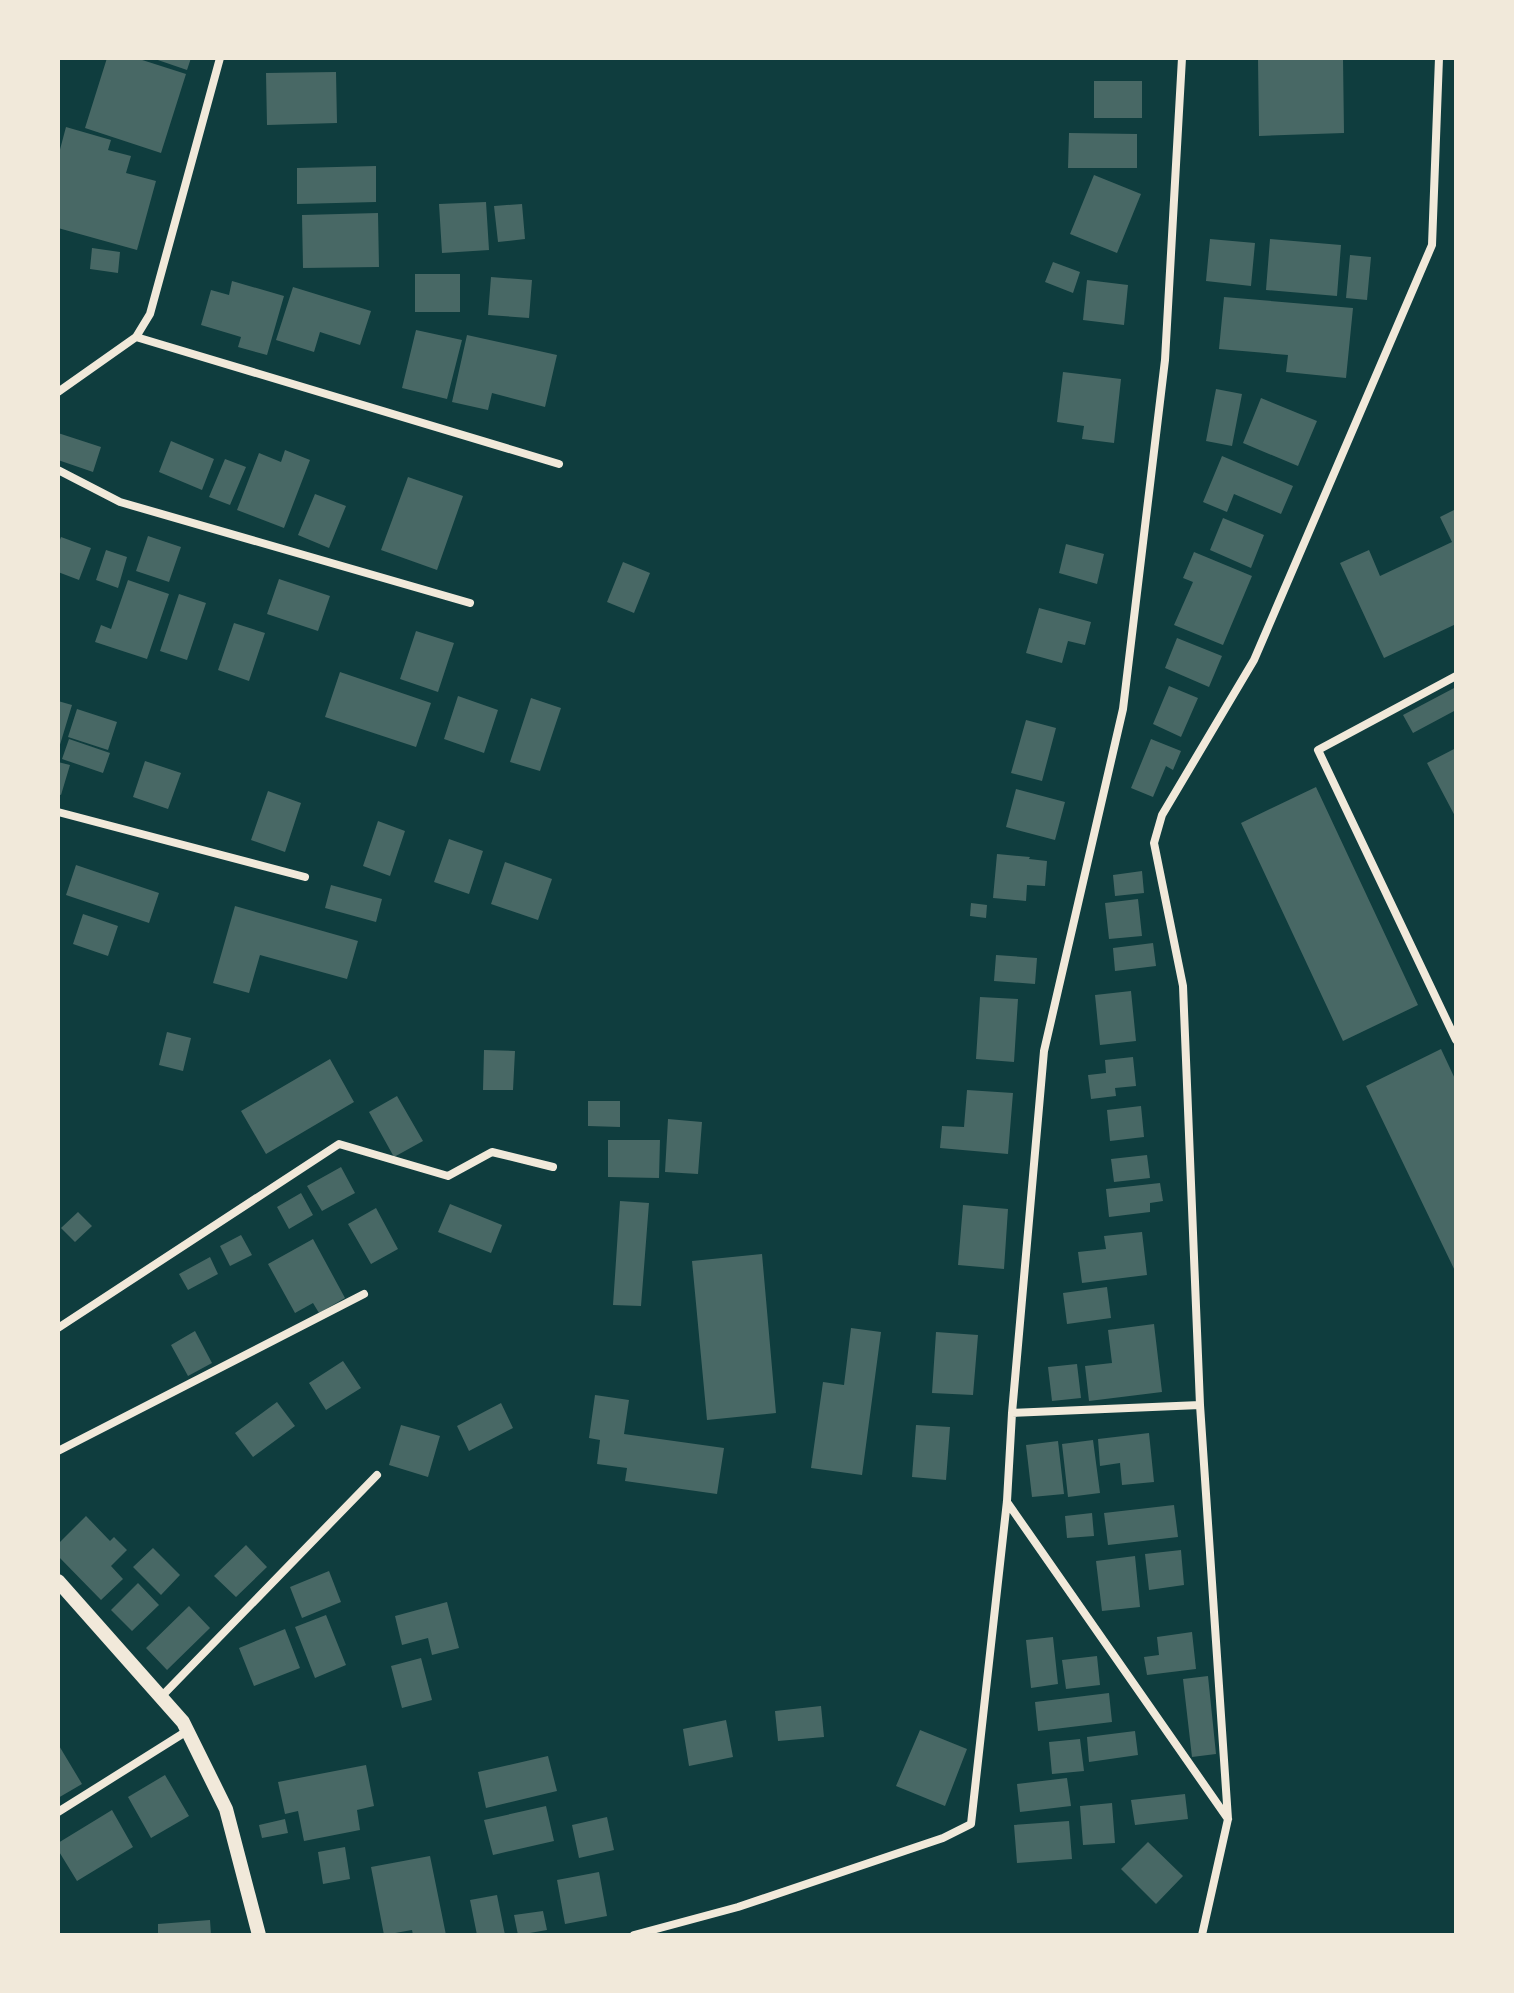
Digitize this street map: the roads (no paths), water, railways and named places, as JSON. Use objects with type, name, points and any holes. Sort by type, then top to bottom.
[{"type":"street","points":[[58,392],[136,337],[150,314],[220,58]]},
{"type":"street","points":[[634,1935],[753,1902],[943,1838],[971,1824],[1007,1501],[1044,1051],[1123,709],[1165,360],[1182,58]]},
{"type":"street","points":[[1202,1935],[1228,1819],[1200,1405],[1183,986],[1154,843],[1162,815],[1254,660],[1432,245],[1439,58]]},
{"type":"street","points":[[136,337],[559,464]]},
{"type":"street","points":[[58,470],[120,502],[470,603]]},
{"type":"street","points":[[1456,676],[1318,750],[1456,1040]]},
{"type":"street","points":[[58,812],[305,877]]},
{"type":"street","points":[[58,1328],[339,1144],[448,1176],[492,1152],[553,1167]]},
{"type":"street","points":[[58,1451],[364,1294]]},
{"type":"street","points":[[1012,1413],[1200,1405]]},
{"type":"street","points":[[161,1697],[377,1475]]},
{"type":"street","points":[[1007,1501],[1228,1819]]},
{"type":"street","points":[[58,1581],[183,1722],[226,1809],[259,1935]]},
{"type":"street","points":[[58,1812],[187,1731]]}]
